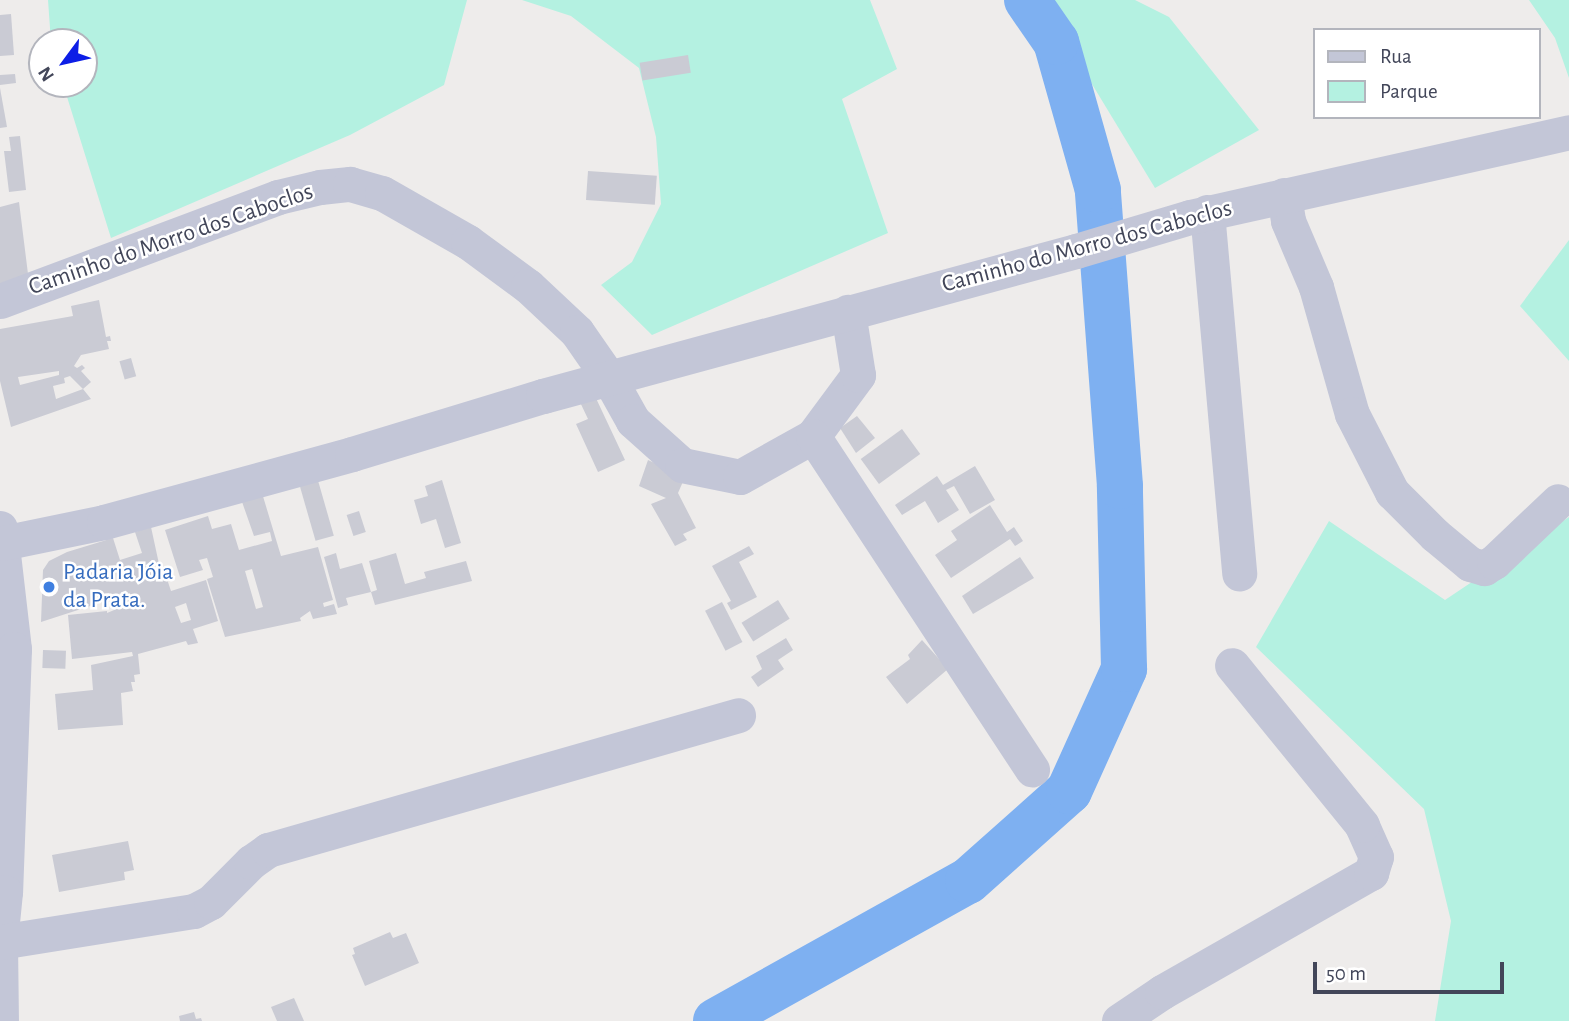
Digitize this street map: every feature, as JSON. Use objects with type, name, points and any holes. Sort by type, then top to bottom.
[{"type":"street","name":"Caminho do Morro dos Caboclos","points":[[1,536],[104,522],[609,378],[1076,251],[1199,214],[1569,132]]},
{"type":"street","name":"Caminho do Morro dos Caboclos","points":[[0,301],[278,197],[320,187],[350,184],[382,193],[468,242],[527,286],[577,332],[609,378]]},
{"type":"street","points":[[1284,195],[1288,221],[1316,287],[1352,414],[1392,492],[1435,535],[1470,564],[1484,568],[1494,562],[1558,501]]},
{"type":"street","points":[[1199,214],[1239,574]]},
{"type":"street","points":[[609,378],[634,421],[682,466],[740,477],[813,436],[858,375],[848,312]]},
{"type":"street","points":[[813,436],[1032,769]]},
{"type":"street","points":[[1,536],[14,649],[6,746],[0,942],[1,1021]]},
{"type":"street","points":[[1119,1021],[1162,992],[1371,873],[1377,856],[1362,825],[1232,666]]},
{"type":"street","points":[[0,942],[194,911],[211,902],[251,862],[268,850],[738,715]]},
{"type":"green space","points":[[48,0],[467,0],[444,85],[350,135],[111,238],[67,98],[98,98],[98,28],[50,28]]},
{"type":"green space","points":[[522,0],[870,0],[897,69],[842,99],[888,233],[652,335],[601,285],[632,262],[661,204],[656,137],[639,68],[571,16]]},
{"type":"green space","points":[[1041,0],[1135,0],[1169,17],[1259,130],[1155,188]]},
{"type":"green space","points":[[1529,0],[1569,0],[1569,78],[1555,38]]},
{"type":"green space","points":[[1569,240],[1569,361],[1520,306]]},
{"type":"green space","points":[[1569,517],[1569,1021],[1435,1021],[1451,921],[1424,809],[1256,647],[1329,521],[1445,600]]},
{"type":"building","points":[[11,14],[14,55],[0,56],[0,15]]},
{"type":"building","points":[[688,55],[691,73],[642,80],[640,63]]},
{"type":"building","points":[[15,74],[16,83],[0,85],[0,75]]},
{"type":"building","points":[[0,88],[7,127],[0,128]]},
{"type":"building","points":[[20,136],[26,190],[9,192],[4,151],[11,151],[9,137]]},
{"type":"building","points":[[588,171],[657,176],[655,205],[586,200]]},
{"type":"building","points":[[19,202],[28,274],[0,287],[0,207]]},
{"type":"building","points":[[99,300],[106,337],[110,336],[111,341],[107,341],[109,349],[81,355],[74,366],[77,368],[82,365],[85,368],[81,371],[91,382],[83,389],[91,399],[11,427],[0,381],[0,329],[73,316],[71,306]],"holes":[[[59,371],[59,375],[20,385],[18,377]],[[70,376],[83,389],[56,399],[53,386],[65,383],[64,378]]]},
{"type":"building","points":[[131,358],[136,376],[125,380],[119,361]]},
{"type":"building","points":[[594,394],[625,460],[598,472],[576,424],[588,419],[579,400]]},
{"type":"building","points":[[857,416],[875,438],[856,453],[840,428]]},
{"type":"building","points":[[902,429],[920,454],[879,484],[861,459]]},
{"type":"building","points":[[648,460],[685,477],[678,493],[696,528],[683,534],[687,540],[675,546],[651,504],[666,498],[639,486]]},
{"type":"building","points":[[975,466],[995,500],[970,514],[954,486],[946,490],[959,510],[938,523],[925,501],[902,515],[895,505],[937,476],[943,485]]},
{"type":"building","points":[[317,477],[334,536],[316,541],[299,482]]},
{"type":"building","points":[[442,480],[461,543],[445,548],[436,519],[421,524],[414,500],[428,496],[425,486]]},
{"type":"building","points":[[262,493],[281,556],[318,547],[333,600],[323,603],[324,607],[334,604],[337,614],[313,619],[310,611],[300,618],[301,621],[225,637],[207,579],[213,577],[207,558],[199,560],[203,570],[180,577],[165,530],[208,516],[212,529],[231,524],[239,550],[272,541],[270,532],[254,536],[241,499]],"holes":[[[252,569],[263,607],[256,609],[245,571]]]},
{"type":"building","points":[[990,505],[1007,532],[1014,527],[1023,541],[1015,546],[1010,539],[951,578],[935,555],[957,540],[951,531]]},
{"type":"building","points":[[359,511],[366,532],[353,536],[347,515]]},
{"type":"building","points":[[151,527],[159,564],[150,567],[151,574],[164,570],[171,591],[206,580],[218,621],[193,629],[198,643],[188,645],[186,641],[138,654],[140,674],[134,675],[135,682],[131,682],[133,691],[121,693],[123,725],[58,730],[55,694],[93,690],[91,665],[133,656],[132,652],[72,659],[68,615],[107,613],[119,608],[118,597],[41,622],[43,570],[49,561],[67,552],[113,538],[120,560],[142,553],[135,532]],"holes":[[[186,603],[191,620],[181,623],[175,607]]]},
{"type":"building","points":[[749,546],[754,554],[739,562],[757,597],[731,610],[727,603],[731,601],[712,566]]},
{"type":"building","points":[[336,553],[340,569],[362,563],[371,592],[346,598],[348,605],[338,608],[324,557]]},
{"type":"building","points":[[396,553],[405,584],[426,578],[424,572],[466,561],[472,581],[375,605],[371,592],[377,590],[369,561]]},
{"type":"building","points":[[1020,557],[1034,578],[973,614],[962,596]]},
{"type":"building","points":[[778,600],[790,619],[753,641],[742,623]]},
{"type":"building","points":[[722,602],[742,642],[726,651],[705,611]]},
{"type":"building","points":[[786,638],[793,650],[778,660],[784,669],[758,687],[751,677],[762,669],[756,656]]},
{"type":"building","points":[[922,640],[948,669],[907,704],[886,677],[910,659],[908,655]]},
{"type":"building","points":[[43,650],[66,651],[65,669],[42,668]]},
{"type":"building","points":[[128,841],[134,870],[124,872],[125,880],[59,892],[52,855]]},
{"type":"building","points":[[390,932],[393,938],[406,933],[419,963],[365,986],[352,955],[355,954],[353,948]]},
{"type":"building","points":[[294,998],[304,1021],[277,1021],[271,1007]]},
{"type":"building","points":[[194,1012],[196,1019],[201,1018],[202,1021],[180,1021],[179,1016]]},
{"type":"waterway","points":[[716,1021],[968,881],[1069,791],[1124,669],[1120,486],[1098,190],[1056,42],[1027,0]]},
{"type":"place","name":"Padaria Jóia da Prata.","points":[[49,587]]}]
